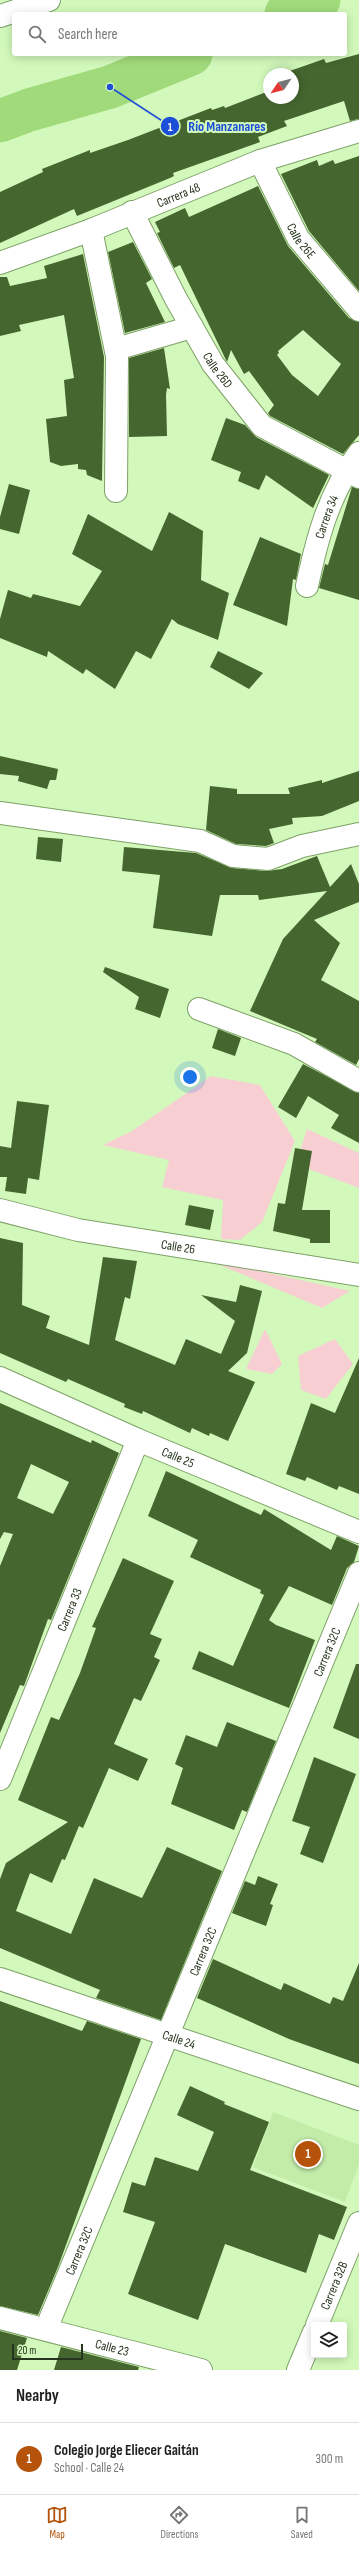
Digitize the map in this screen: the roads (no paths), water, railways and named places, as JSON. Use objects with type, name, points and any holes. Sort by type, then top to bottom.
[{"type":"street","points":[[0,16],[48,0]]},
{"type":"street","name":"Carrera 48","points":[[0,263],[91,230],[260,161],[359,131]]},
{"type":"street","name":"Calle 26E","points":[[260,161],[298,238],[359,310]]},
{"type":"street","name":"Calle 26D","points":[[132,212],[192,327],[214,364],[262,426],[352,475]]},
{"type":"street","points":[[91,230],[116,349],[116,492]]},
{"type":"street","points":[[116,349],[192,327]]},
{"type":"street","name":"Carrera 34","points":[[307,586],[318,535],[352,475],[359,453]]},
{"type":"street","points":[[0,813],[200,841],[233,856],[268,859],[302,846],[359,834]]},
{"type":"street","points":[[199,1009],[294,1044],[359,1081]]},
{"type":"street","name":"Calle 26","points":[[0,1210],[78,1230],[359,1275]]},
{"type":"street","name":"Calle 25","points":[[0,1378],[138,1440],[359,1532]]},
{"type":"street","name":"Carrera 33","points":[[0,1779],[138,1440]]},
{"type":"street","name":"Carrera 32C","points":[[46,2329],[166,2035],[359,1573]]},
{"type":"street","name":"Calle 24","points":[[0,1979],[359,2099]]},
{"type":"street","name":"Carrera 32B","points":[[318,2322],[359,2223]]},
{"type":"street","name":"Calle 23","points":[[0,2318],[201,2370]]},
{"type":"street","points":[[298,2370],[311,2339]]},
{"type":"waterway","points":[[291,12],[319,0]]},
{"type":"waterway","points":[[0,121],[29,110],[110,87],[186,56]]},
{"type":"place","name":"Río Manzanares","points":[[110,87]]},
{"type":"place","name":"Colegio Jorge Eliecer Gaitán","points":[[308,2154]]}]
